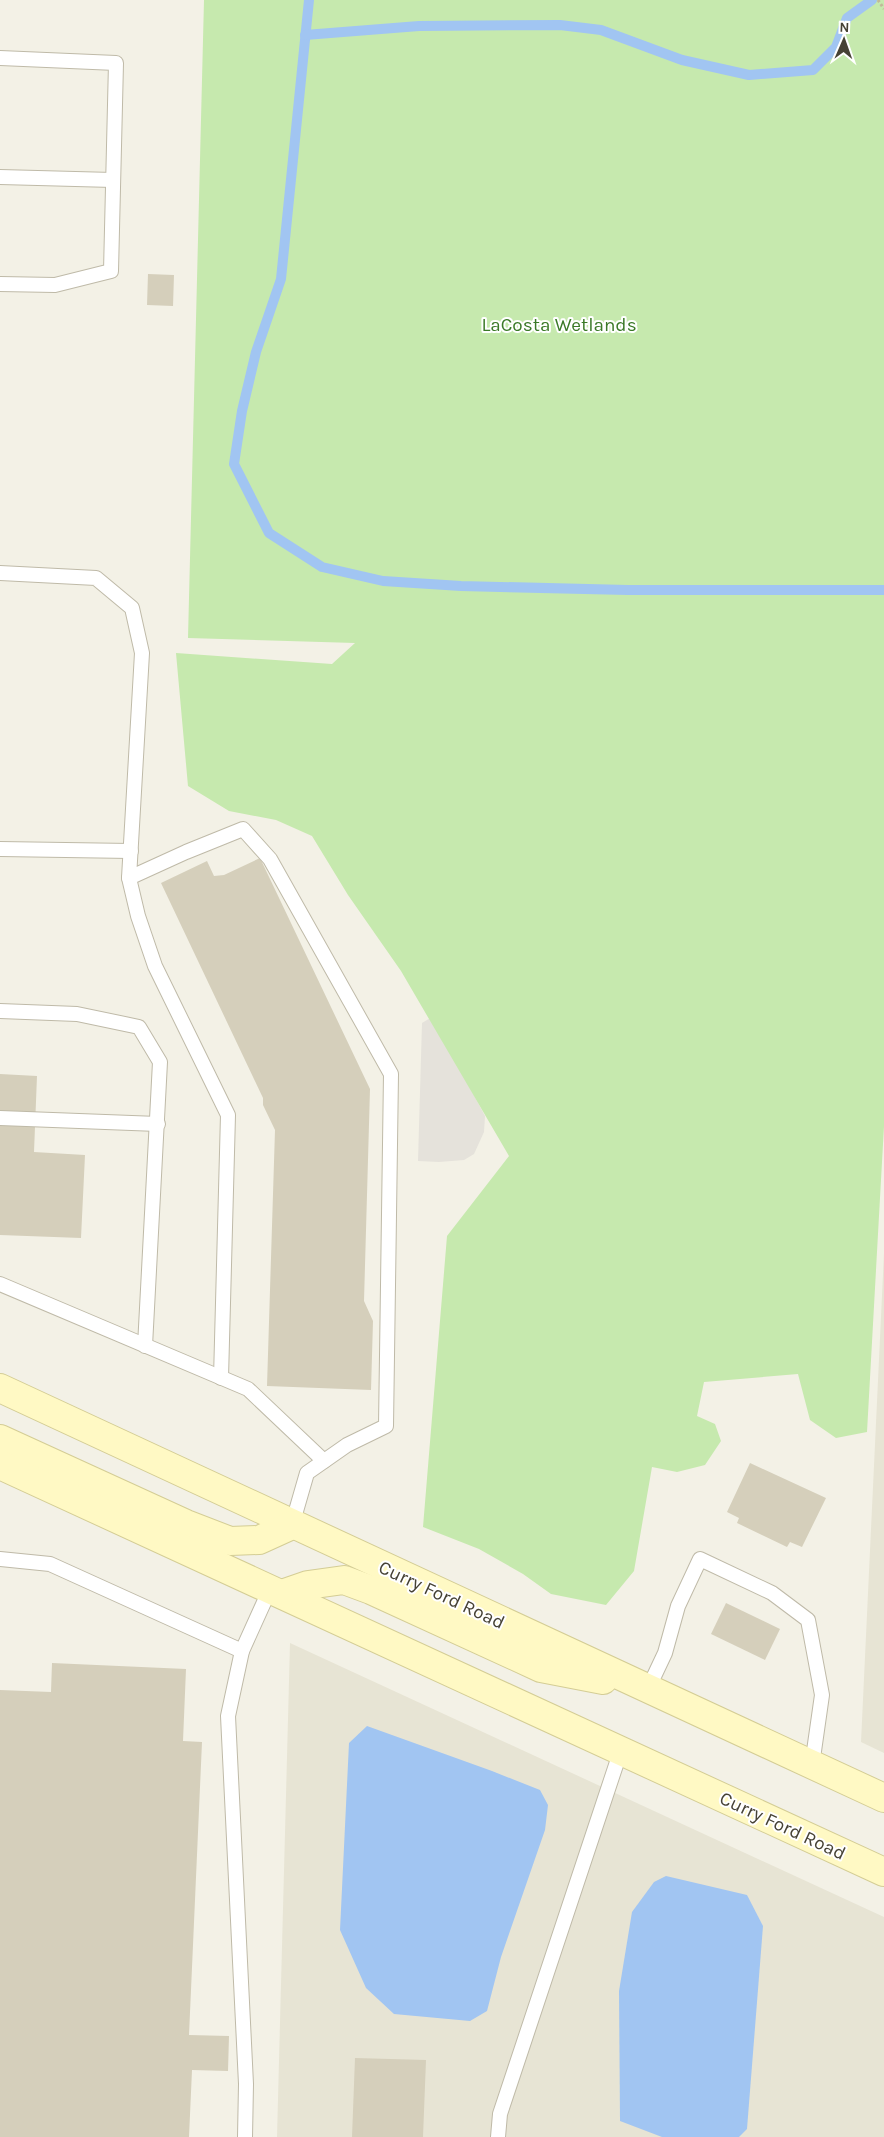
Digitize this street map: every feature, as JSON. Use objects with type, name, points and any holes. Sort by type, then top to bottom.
[{"type":"main road","name":"Curry Ford Road","points":[[0,1388],[884,1798]]},
{"type":"main road","points":[[0,1439],[186,1524],[230,1541],[259,1540],[292,1525]]},
{"type":"main road","name":"Curry Ford Road","points":[[0,1465],[884,1872]]},
{"type":"main road","points":[[276,1592],[344,1580],[371,1590],[541,1668],[648,1689]]},
{"type":"lane","points":[[0,58],[116,63],[111,271],[55,285],[0,284]]},
{"type":"lane","points":[[0,177],[113,180]]},
{"type":"lane","points":[[0,573],[96,578],[132,608],[142,653],[129,878],[138,916],[155,966],[228,1115],[221,1378]]},
{"type":"lane","points":[[129,878],[186,852],[244,830],[270,859],[391,1074],[386,1426],[347,1446],[308,1473],[292,1525]]},
{"type":"lane","points":[[0,849],[131,851]]},
{"type":"lane","points":[[0,1011],[77,1014],[139,1027],[160,1062],[146,1346]]},
{"type":"lane","points":[[0,1118],[158,1122]]},
{"type":"lane","points":[[0,1284],[248,1389],[324,1461]]},
{"type":"lane","points":[[648,1689],[665,1653],[678,1606],[700,1559],[772,1593],[808,1620],[822,1696],[812,1765]]},
{"type":"lane","points":[[0,1560],[50,1564],[242,1651]]},
{"type":"lane","points":[[245,2137],[246,2084],[228,1716],[242,1651],[276,1592]]},
{"type":"lane","points":[[498,2137],[500,2114],[621,1750]]},
{"type":"path","points":[[878,0],[884,8]]},
{"type":"shaded area","points":[[432,1017],[485,1116],[484,1132],[474,1154],[464,1160],[418,1161],[422,1023]]},
{"type":"shaded area","points":[[884,1253],[884,1753],[861,1742]]},
{"type":"shaded area","points":[[290,1643],[884,1917],[884,2137],[277,2137]]},
{"type":"green space","name":"LaCosta Wetlands","points":[[204,0],[884,0],[884,1126],[867,1432],[836,1438],[810,1420],[798,1374],[704,1382],[697,1416],[715,1424],[721,1441],[705,1465],[677,1472],[652,1467],[634,1571],[606,1605],[551,1594],[523,1574],[479,1549],[423,1527],[447,1236],[509,1156],[401,971],[348,895],[312,836],[276,820],[229,811],[188,786],[176,653],[332,664],[355,643],[188,638]]},
{"type":"water","points":[[367,1726],[540,1790],[548,1805],[545,1830],[501,1957],[487,2011],[470,2021],[394,2014],[366,1988],[340,1930],[349,1743]]},
{"type":"water","points":[[666,1876],[747,1895],[763,1926],[747,2129],[739,2137],[662,2137],[620,2121],[619,1991],[632,1912],[654,1882]]},
{"type":"building","points":[[148,274],[174,275],[173,306],[147,305]]},
{"type":"building","points":[[260,858],[370,1089],[364,1301],[373,1321],[371,1390],[267,1386],[275,1130],[263,1105],[263,1098],[161,883],[207,861],[214,876],[224,875]]},
{"type":"building","points":[[0,1074],[37,1076],[34,1152],[85,1155],[81,1238],[0,1235]]},
{"type":"building","points":[[750,1463],[826,1498],[802,1547],[790,1542],[787,1547],[737,1523],[739,1518],[727,1512]]},
{"type":"building","points":[[726,1603],[780,1629],[765,1660],[711,1634]]},
{"type":"building","points":[[52,1663],[186,1669],[183,1741],[202,1742],[189,2035],[229,2036],[228,2071],[192,2070],[189,2137],[0,2137],[0,1690],[51,1692]]},
{"type":"building","points":[[355,2058],[426,2060],[423,2137],[352,2137]]},
{"type":"waterway","points":[[309,0],[281,279],[256,352],[242,411],[234,464],[269,533],[322,567],[383,581],[461,586],[628,590],[884,590]]},
{"type":"waterway","points":[[305,35],[419,26],[560,25],[601,30],[682,60],[749,75],[813,70],[836,47],[847,18],[872,0]]}]
